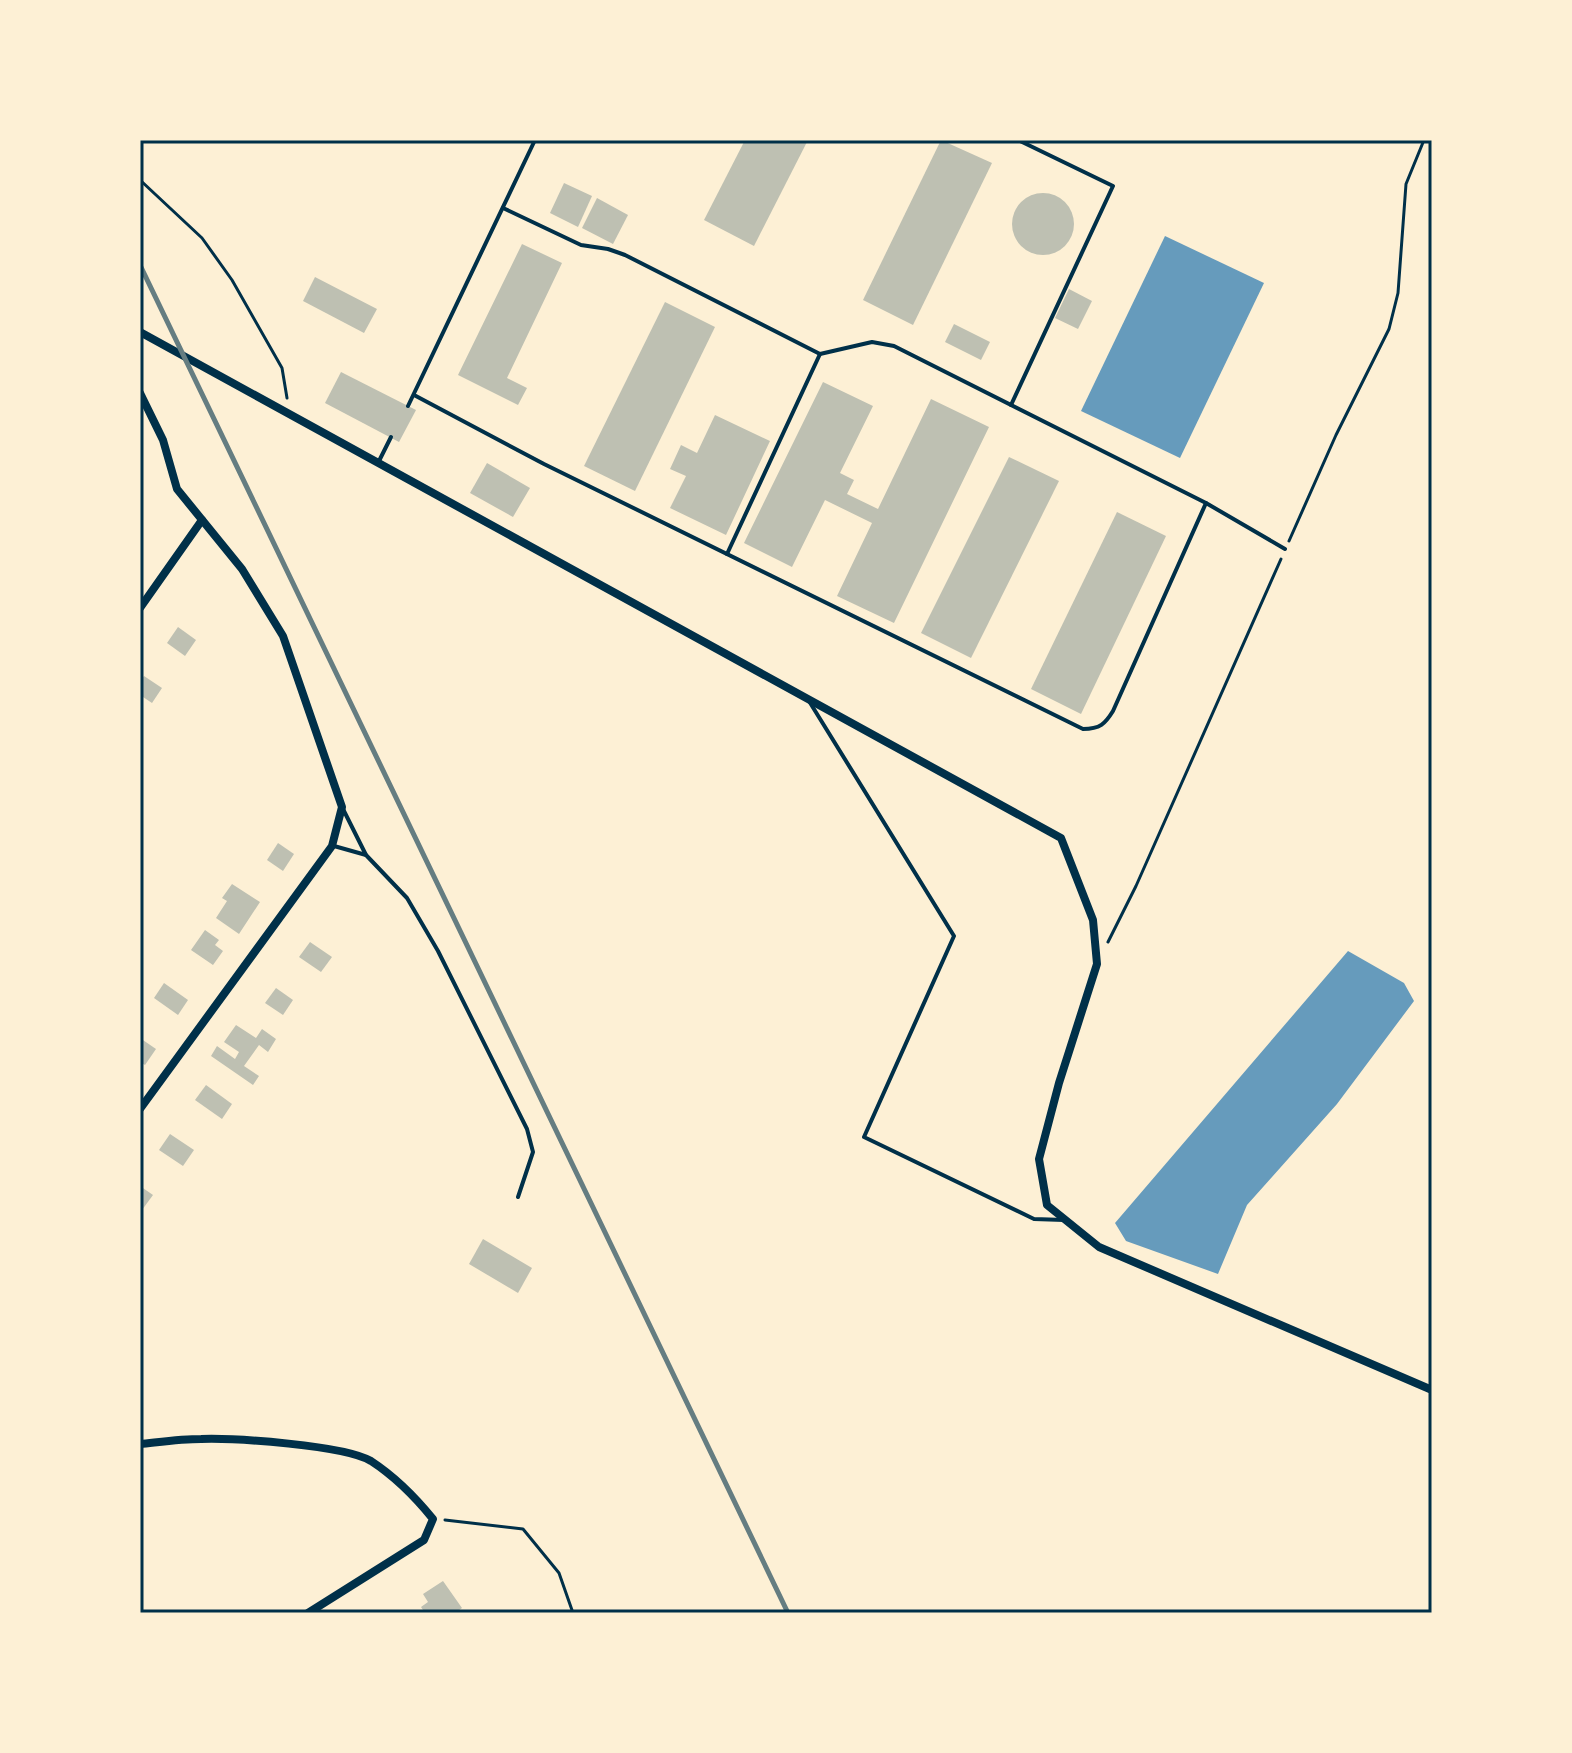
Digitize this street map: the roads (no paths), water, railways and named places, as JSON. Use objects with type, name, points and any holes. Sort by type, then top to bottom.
[{"type":"street","points":[[140,332],[1061,838],[1093,920],[1097,964],[1059,1083],[1039,1159],[1047,1205],[1099,1247],[1432,1390]]},
{"type":"street","points":[[140,393],[163,440],[177,489],[242,569],[283,636],[342,807],[332,846],[140,1109]]},
{"type":"street","points":[[140,608],[202,520]]},
{"type":"street","points":[[140,1444],[202,1439],[340,1451],[369,1460],[418,1500],[433,1519],[424,1540],[308,1613]]},
{"type":"lane","points":[[408,406],[535,140]]},
{"type":"lane","points":[[1011,405],[1113,186],[1018,140]]},
{"type":"lane","points":[[503,208],[581,245],[625,255],[820,354],[872,342],[894,346],[1206,503],[1285,549]]},
{"type":"lane","points":[[727,554],[820,354]]},
{"type":"lane","points":[[414,395],[544,464],[1083,729],[1096,729],[1105,724],[1113,711],[1206,503]]},
{"type":"lane","points":[[378,463],[391,437]]},
{"type":"lane","points":[[807,699],[954,936],[864,1137],[1034,1219],[1065,1220]]},
{"type":"lane","points":[[342,807],[366,855],[407,898],[438,951],[527,1129],[533,1152],[518,1197]]},
{"type":"lane","points":[[332,846],[366,855]]},
{"type":"water","points":[[1165,236],[1264,283],[1180,458],[1081,411]]},
{"type":"water","points":[[1348,951],[1404,983],[1414,1001],[1337,1104],[1247,1205],[1218,1274],[1126,1241],[1115,1223]]},
{"type":"railway","points":[[140,265],[788,1613]]}]
